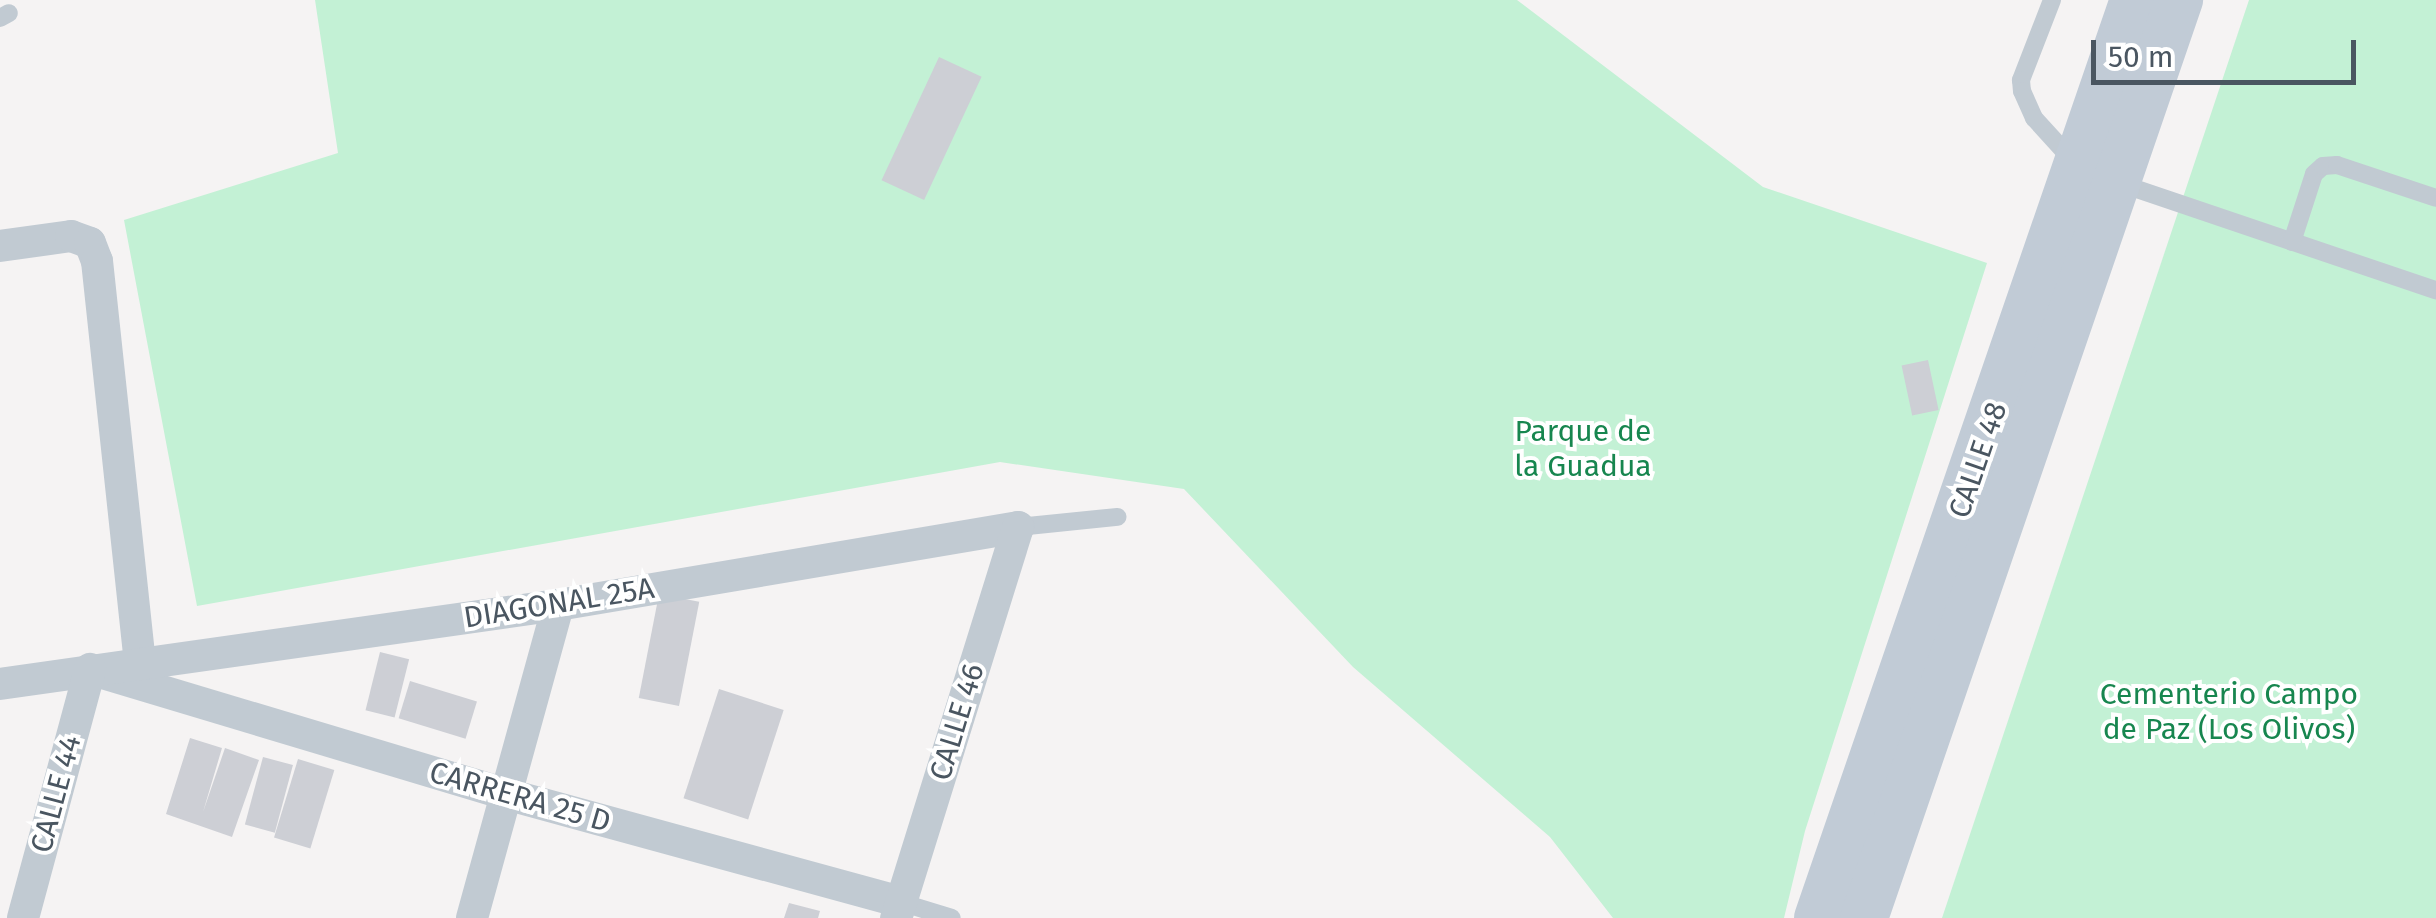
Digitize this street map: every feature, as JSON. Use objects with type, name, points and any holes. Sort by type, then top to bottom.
[{"type":"main road","name":"CALLE 48","points":[[1864,918],[2098,175],[2134,0]]},
{"type":"main road","name":"CALLE 48","points":[[1818,918],[2098,175],[2179,0]]},
{"type":"street","points":[[0,246],[72,236],[90,243],[97,261],[142,673]]},
{"type":"street","name":"DIAGONAL 25A","points":[[0,684],[90,669],[142,673],[1018,527]]},
{"type":"street","name":"CALLE 46","points":[[898,910],[1018,527]]},
{"type":"street","points":[[472,918],[558,604]]},
{"type":"street","name":"CALLE 44","points":[[24,918],[90,669]]},
{"type":"street","name":"CARRERA 25 D","points":[[142,673],[506,794],[898,910]]},
{"type":"lane","points":[[2052,0],[2022,80],[2024,103],[2098,175],[2436,290]]},
{"type":"lane","points":[[2292,242],[2314,174],[2323,166],[2337,165],[2436,198]]},
{"type":"lane","name":"DIAGONAL 25A","points":[[1018,527],[1116,517]]},
{"type":"lane","name":"CARRERA 25 D","points":[[898,910],[952,918]]},
{"type":"green space","name":"Parque de la Guadua","points":[[315,0],[1517,0],[1763,187],[1987,263],[1805,831],[1784,918],[1613,918],[1550,837],[1353,667],[1184,489],[1000,462],[197,606],[124,220],[338,153]]},
{"type":"green space","name":"Cementerio Campo de Paz (Los Olivos)","points":[[2249,0],[2436,0],[2436,918],[1942,918]]},
{"type":"building","points":[[939,57],[982,77],[924,200],[882,180]]},
{"type":"building","points":[[1928,360],[1939,410],[1912,415],[1902,366]]},
{"type":"building","points":[[659,594],[699,602],[679,706],[639,698]]},
{"type":"building","points":[[380,652],[409,659],[395,717],[365,710]]},
{"type":"building","points":[[410,681],[477,701],[466,739],[399,718]]},
{"type":"building","points":[[719,689],[784,710],[748,819],[683,798]]},
{"type":"building","points":[[190,738],[222,748],[203,812],[225,748],[259,760],[232,837],[166,814]]},
{"type":"building","points":[[263,757],[293,765],[275,833],[245,825]]},
{"type":"building","points":[[298,759],[334,770],[310,849],[274,837]]},
{"type":"building","points":[[789,903],[820,911],[818,918],[784,918]]}]
